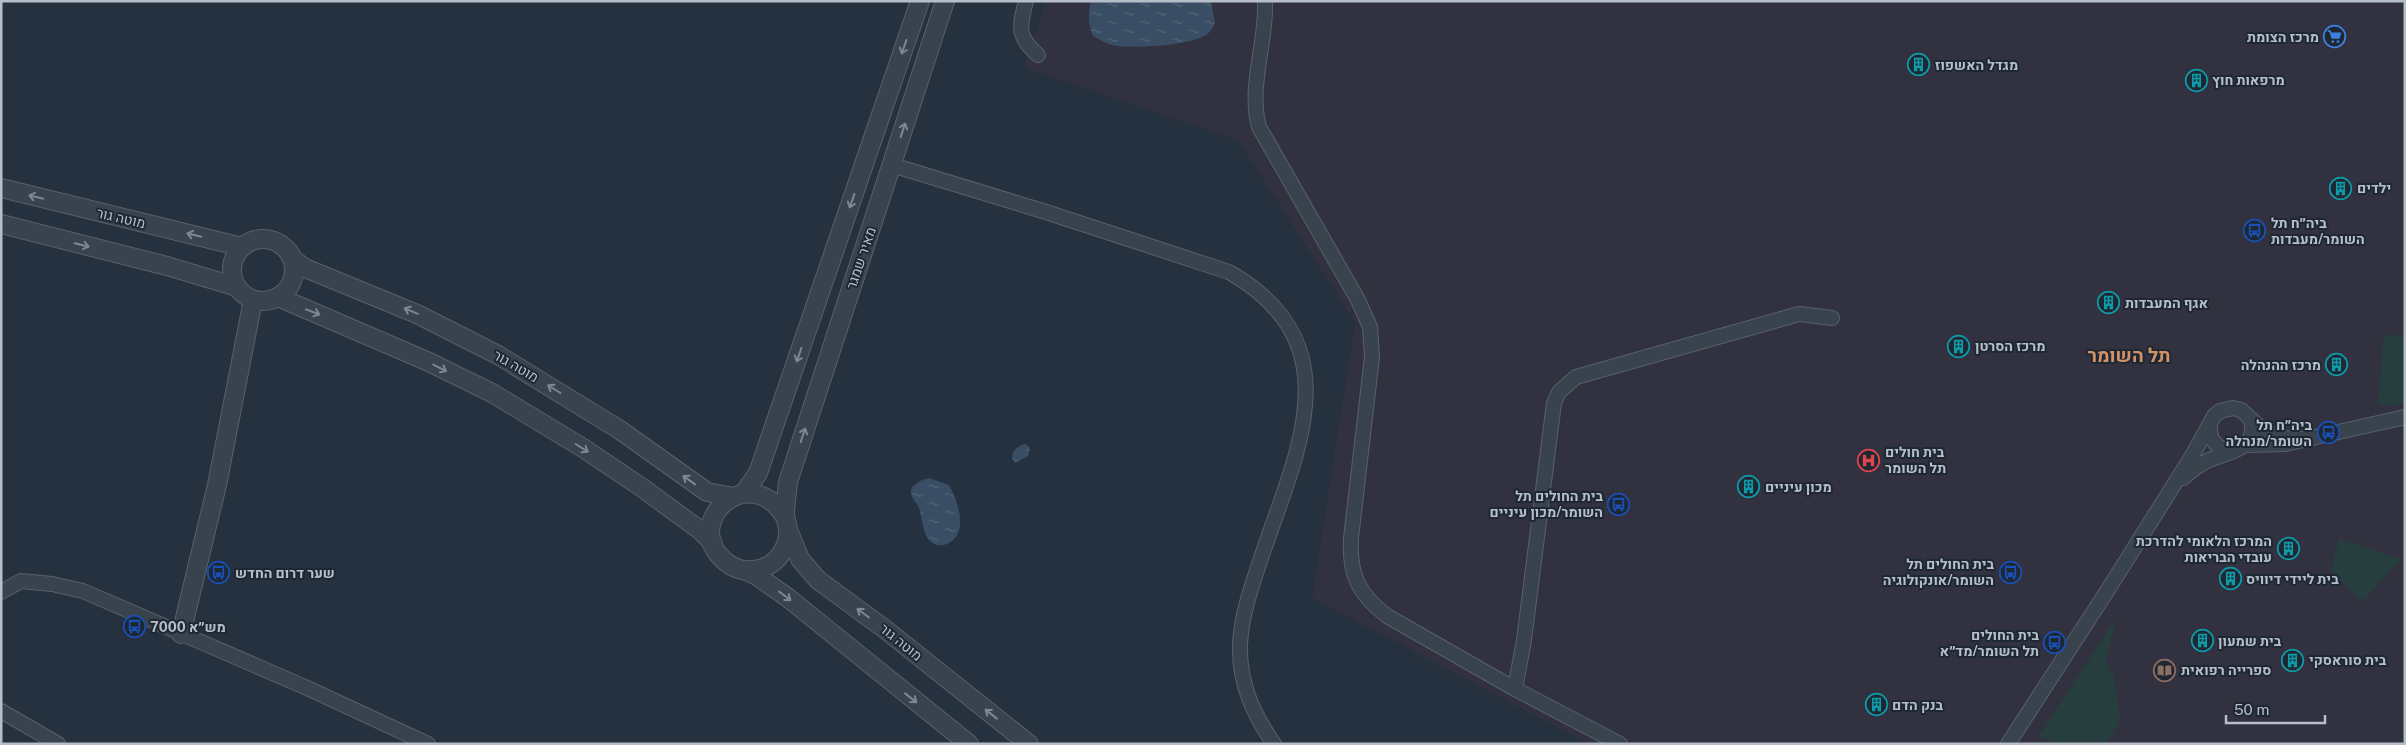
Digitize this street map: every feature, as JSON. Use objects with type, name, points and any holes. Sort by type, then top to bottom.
[{"type":"street","name":"מאיר שמגר","points":[[738,495],[758,473],[920,1]]},
{"type":"street","name":"מאיר שמגר","points":[[787,523],[788,482],[944,1]]},
{"type":"street","points":[[1026,1],[1021,19],[1021,34],[1026,44],[1038,54]]},
{"type":"street","points":[[1265,1],[1266,24],[1256,98],[1256,116],[1259,127],[1358,300],[1370,327],[1372,344],[1371,376],[1350,538],[1350,558],[1354,578],[1368,600],[1387,616],[1620,744]]},
{"type":"street","points":[[1266,24],[1275,1]]},
{"type":"street","points":[[892,165],[1230,272],[1259,291],[1272,303],[1286,323],[1297,342],[1305,371],[1307,399],[1304,428],[1252,585],[1243,617],[1240,646],[1242,672],[1248,697],[1260,723],[1274,744]]},
{"type":"street","name":"מוטה גור","points":[[1,188],[242,246]]},
{"type":"street","points":[[1,224],[168,266],[237,287]]},
{"type":"street","points":[[259,238],[269,239],[289,252],[294,268],[293,277],[290,285],[278,297],[262,301],[253,300],[243,294],[237,287],[232,268],[233,260],[242,246],[259,238]]},
{"type":"street","name":"מוטה גור","points":[[289,252],[294,260],[305,268],[417,314],[498,355],[620,430],[707,492],[738,495]]},
{"type":"street","points":[[278,297],[429,362],[492,394],[583,448],[701,531],[712,543],[723,560],[734,568],[760,570],[772,564],[781,554],[787,543],[787,523],[778,505],[768,497],[760,494],[738,495],[723,503],[716,512],[711,524],[712,543]]},
{"type":"street","points":[[181,634],[217,485],[253,300]]},
{"type":"street","points":[[1515,688],[1524,640],[1554,403],[1562,387],[1576,377],[1799,314],[1832,318]]},
{"type":"street","points":[[2008,744],[2171,489],[2210,426],[2214,416],[2227,408],[2240,410],[2271,434],[2283,438],[2305,439]]},
{"type":"street","points":[[2171,489],[2194,468],[2247,445],[2285,444],[2405,417]]},
{"type":"street","points":[[2247,445],[2252,435],[2251,420]]},
{"type":"street","points":[[2210,426],[2212,440],[2219,448],[2233,451]]},
{"type":"street","name":"מוטה גור","points":[[787,523],[800,559],[818,580],[1030,744]]},
{"type":"street","points":[[744,570],[757,576],[788,597],[969,744]]},
{"type":"street","points":[[1,592],[21,581],[52,584],[83,591],[428,744]]},
{"type":"street","points":[[1,711],[58,744]]},
{"type":"shaded area","name":"בית חולים תל השומר","points":[[1046,1],[2405,1],[2405,744],[1589,744],[1312,598],[1355,322],[1238,140],[1024,68]]},
{"type":"green space","points":[[2384,334],[2405,338],[2405,402],[2393,406],[2378,405]]},
{"type":"green space","points":[[2339,539],[2401,559],[2363,601],[2331,571]]},
{"type":"green space","points":[[2116,618],[2106,662],[2114,676],[2120,721],[2106,744],[2059,744],[2039,736]]},
{"type":"water","points":[[1091,1],[1211,1],[1215,23],[1207,34],[1187,42],[1128,47],[1115,45],[1093,36],[1089,19]]},
{"type":"water","points":[[1026,444],[1030,448],[1028,456],[1015,463],[1012,458],[1013,453],[1018,447]]},
{"type":"water","points":[[929,478],[949,485],[956,500],[960,527],[952,541],[944,545],[935,544],[928,538],[924,531],[919,508],[911,493],[912,487],[920,481]]},
{"type":"place","name":"מרכז הצומת","points":[[2335,37]]},
{"type":"place","name":"מגדל האשפוז","points":[[1919,65]]},
{"type":"place","name":"מרפאות חוץ","points":[[2196,80]]},
{"type":"place","name":"ילדים","points":[[2341,188]]},
{"type":"place","name":"ביה״ח תל השומר/מעבדות","points":[[2255,231]]},
{"type":"place","name":"אגף המעבדות","points":[[2109,303]]},
{"type":"place","name":"מרכז הסרטן","points":[[1959,346]]},
{"type":"place","name":"מרכז ההנהלה","points":[[2337,365]]},
{"type":"place","name":"ביה״ח תל השומר/מנהלה","points":[[2328,433]]},
{"type":"place","name":"בית חולים תל השומר","points":[[1869,460]]},
{"type":"place","name":"מכון עיניים","points":[[1749,487]]},
{"type":"place","name":"בית החולים תל השומר/מכון עיניים","points":[[1619,504]]},
{"type":"place","name":"המרכז הלאומי להדרכת עובדי הבריאות","points":[[2288,549]]},
{"type":"place","name":"בית החולים תל השומר/אונקולוגיה","points":[[2010,572]]},
{"type":"place","name":"שער דרום החדש","points":[[219,573]]},
{"type":"place","name":"בית ליידי דיוויס","points":[[2230,579]]},
{"type":"place","name":"מש״א 7000","points":[[134,627]]},
{"type":"place","name":"בית שמעון","points":[[2202,641]]},
{"type":"place","name":"בית החולים תל השומר/מד״א","points":[[2055,643]]},
{"type":"place","name":"בית סוראסקי","points":[[2293,660]]},
{"type":"place","name":"ספרייה רפואית","points":[[2165,670]]},
{"type":"place","name":"בנק הדם","points":[[1876,705]]},
{"type":"district","name":"תל השומר","points":[[2129,355]]}]
